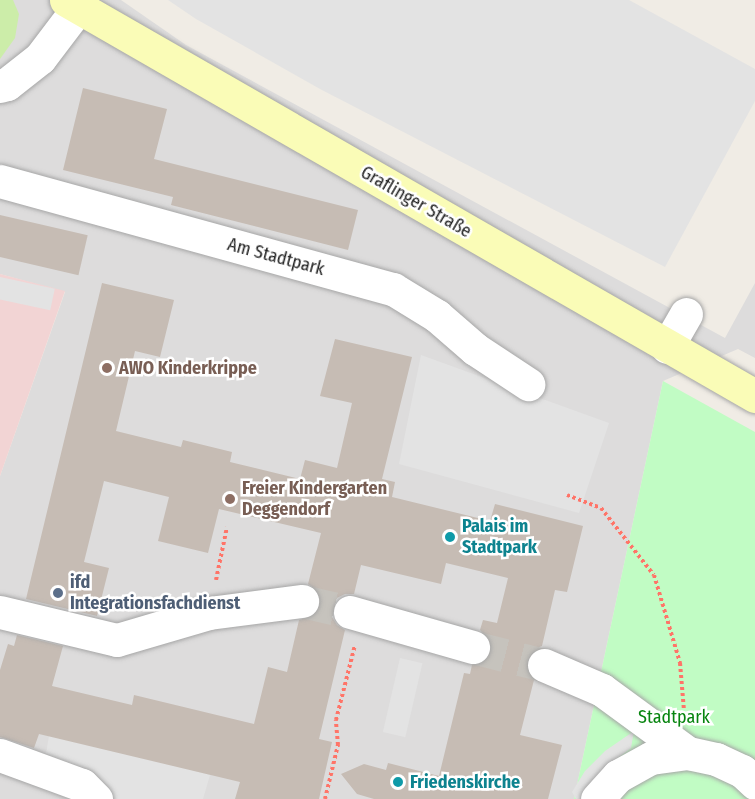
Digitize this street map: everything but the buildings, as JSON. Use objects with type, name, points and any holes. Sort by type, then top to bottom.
[{"type":"street","name":"Graflinger Straße","points":[[0,86],[7,84],[40,58],[72,4],[755,396]]},
{"type":"street","name":"Am Stadtpark","points":[[0,181],[393,289],[437,316],[475,350],[528,384]]},
{"type":"street","points":[[667,347],[686,314]]},
{"type":"street","points":[[0,612],[117,640],[209,612],[302,601]]},
{"type":"street","points":[[356,614],[473,647]]},
{"type":"street","points":[[544,665],[602,690],[688,753]]},
{"type":"street","points":[[597,799],[618,776],[651,758],[688,753],[716,759],[741,771],[755,783]]},
{"type":"street","points":[[0,755],[82,785],[96,799]]},
{"type":"path","points":[[567,495],[601,508],[654,574],[680,663],[688,753]]},
{"type":"path","points":[[209,612],[227,527]]},
{"type":"path","points":[[325,799],[338,745],[336,720],[356,614]]},
{"type":"shaded area","points":[[0,0],[121,0],[186,45],[725,338],[755,283],[755,358],[738,349],[663,381],[574,799],[0,799],[0,476],[65,292],[0,274]]},
{"type":"shaded area","points":[[168,0],[629,0],[755,69],[755,101],[665,267],[320,89],[196,19]]},
{"type":"shaded area","points":[[0,274],[65,291],[0,476]]},
{"type":"shaded area","points":[[0,277],[55,289],[50,310],[0,299]]},
{"type":"shaded area","points":[[421,355],[609,423],[579,513],[399,464]]},
{"type":"shaded area","points":[[400,658],[422,663],[405,737],[383,732]]},
{"type":"shaded area","points":[[50,730],[210,775],[203,799],[114,799],[87,772],[45,759]]},
{"type":"shaded area","points":[[634,731],[631,748],[615,760],[581,799],[576,799],[572,792],[585,771],[605,751]]},
{"type":"green space","points":[[0,0],[13,0],[19,14],[15,38],[0,59]]},
{"type":"green space","name":"Stadtpark","points":[[663,381],[755,432],[755,799],[574,799]]},
{"type":"tunnel","points":[[302,601],[350,612]]},
{"type":"tunnel","points":[[473,647],[544,665]]},
{"type":"place","name":"AWO Kinderkrippe","points":[[107,368]]},
{"type":"place","name":"Freier Kindergarten Deggendorf","points":[[230,499]]},
{"type":"place","name":"Palais im Stadtpark","points":[[450,537]]},
{"type":"place","name":"ifd Integrationsfachdienst","points":[[58,593]]},
{"type":"place","name":"Friedenskirche","points":[[398,782]]}]
